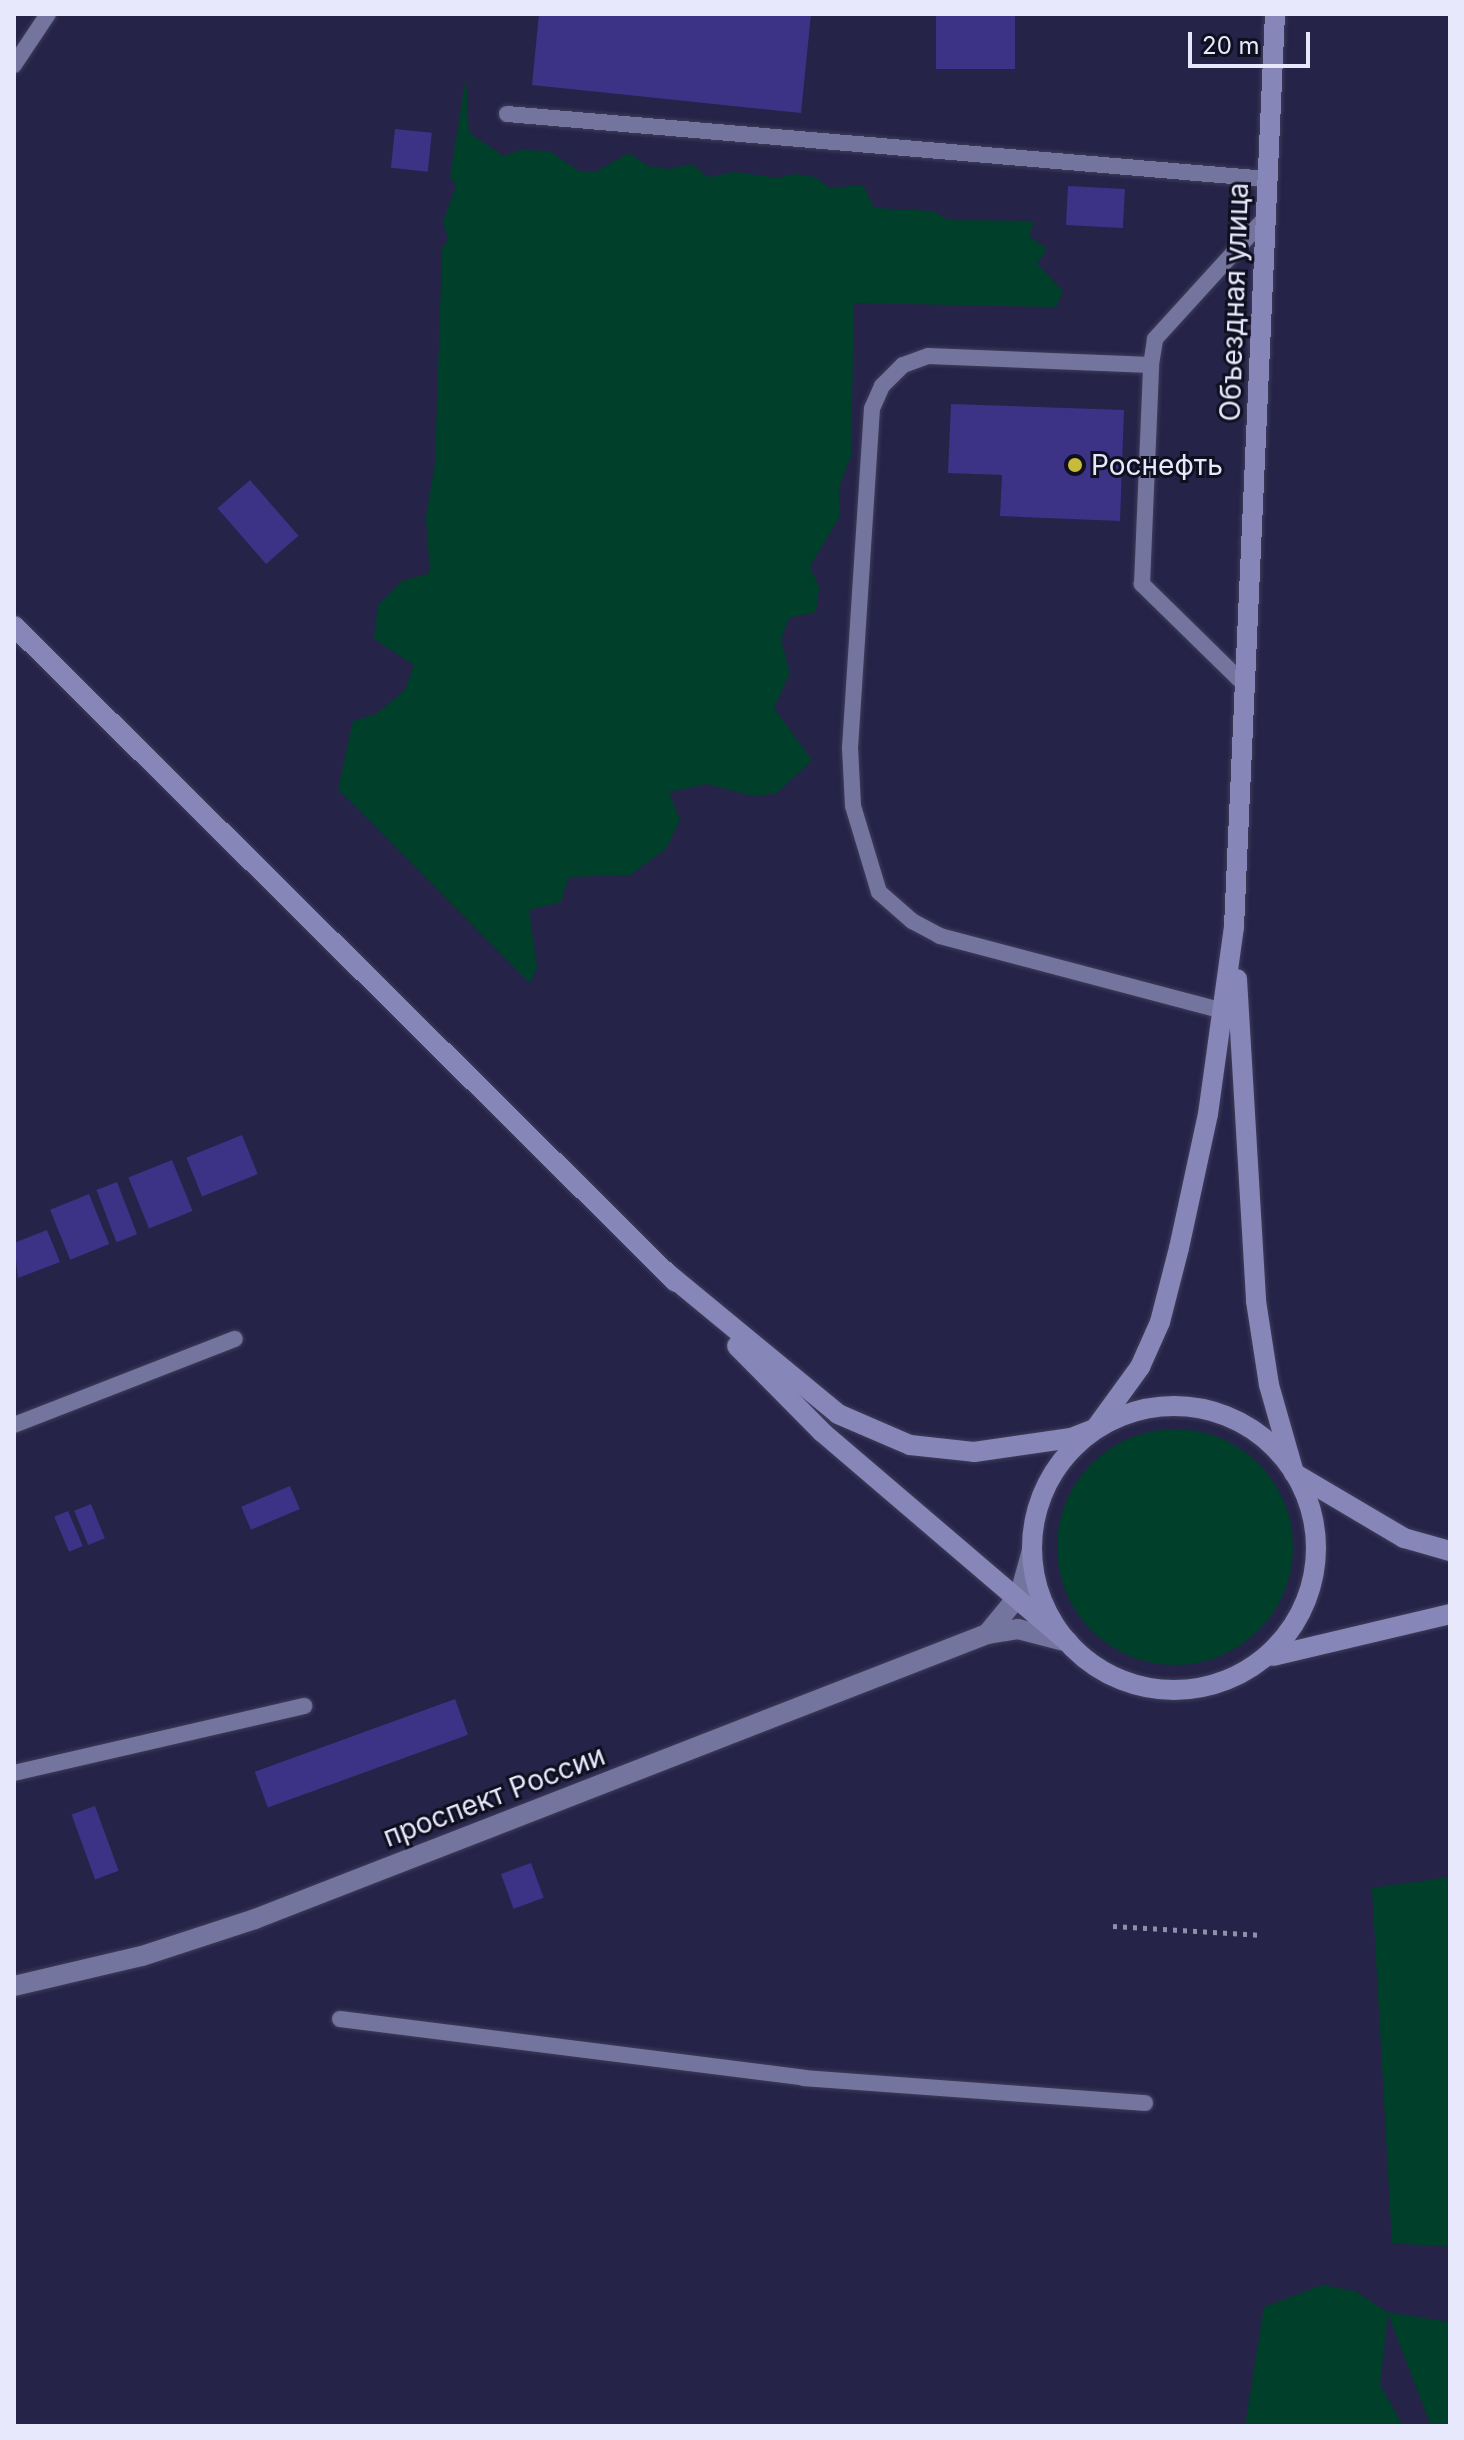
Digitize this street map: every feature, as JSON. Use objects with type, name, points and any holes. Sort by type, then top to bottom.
[{"type":"street","name":"Объездная улица","points":[[1234,927],[1275,14]]},
{"type":"street","points":[[14,626],[666,1272],[822,1432],[1112,1676],[1166,1690],[1221,1682],[1273,1656],[1450,1614]]},
{"type":"street","points":[[987,1634],[1018,1597],[1032,1550],[1043,1491],[1065,1456],[1095,1429],[1124,1395],[1160,1322],[1208,1114],[1234,927]]},
{"type":"street","points":[[1234,927],[1256,1301],[1269,1385],[1294,1473],[1307,1498],[1316,1554],[1302,1609],[1273,1656]]},
{"type":"street","points":[[666,1272],[838,1414],[882,1437],[974,1452],[1042,1445],[1154,1408],[1216,1412],[1261,1436],[1294,1473],[1404,1538],[1450,1551]]},
{"type":"street","points":[[1032,1550],[1041,1599],[1068,1642]]},
{"type":"street","points":[[987,1634],[1018,1629],[1068,1642]]},
{"type":"street","name":"проспект России","points":[[14,1986],[142,1956],[255,1919],[987,1634]]},
{"type":"lane","points":[[14,65],[48,14]]},
{"type":"lane","points":[[507,114],[1267,179]]},
{"type":"lane","points":[[1246,686],[1142,584],[1151,365],[1155,339],[1266,217]]},
{"type":"lane","points":[[1151,365],[928,356],[903,365],[882,386],[872,408],[850,747],[853,806],[879,892],[912,921],[940,936],[1224,1011]]},
{"type":"lane","points":[[14,1425],[235,1339]]},
{"type":"lane","points":[[14,1773],[304,1706]]},
{"type":"lane","points":[[340,2019],[804,2078],[1145,2103]]},
{"type":"path","points":[[1113,1926],[1263,1935]]},
{"type":"green space","points":[[466,76],[469,133],[504,156],[520,150],[549,151],[581,172],[597,171],[629,153],[648,166],[668,169],[692,164],[708,177],[735,172],[778,178],[794,174],[815,177],[830,188],[863,185],[874,208],[934,211],[948,220],[1034,221],[1029,236],[1047,249],[1037,264],[1063,291],[1056,307],[854,303],[851,456],[839,487],[840,516],[810,566],[819,588],[816,612],[789,618],[781,640],[790,673],[774,708],[812,760],[777,793],[753,796],[707,784],[669,792],[680,820],[666,849],[630,875],[569,877],[561,902],[529,910],[537,968],[530,983],[338,789],[353,721],[376,714],[405,690],[414,665],[374,639],[378,605],[402,581],[430,573],[426,517],[435,464],[442,249],[448,239],[443,221],[456,186],[450,176]]},
{"type":"green space","points":[[1175,1429],[1198,1431],[1220,1438],[1259,1463],[1284,1502],[1291,1524],[1291,1570],[1284,1592],[1259,1631],[1220,1656],[1198,1663],[1175,1665],[1152,1663],[1130,1656],[1091,1631],[1066,1592],[1059,1570],[1057,1547],[1059,1524],[1066,1502],[1091,1463],[1130,1438],[1152,1431]]},
{"type":"green space","points":[[1450,1877],[1450,2247],[1392,2243],[1372,1888]]},
{"type":"green space","points":[[1322,2285],[1355,2291],[1387,2312],[1450,2322],[1450,2426],[1431,2426],[1388,2314],[1380,2384],[1403,2426],[1245,2426],[1264,2307]]},
{"type":"building","points":[[539,14],[811,14],[801,113],[532,85]]},
{"type":"building","points":[[936,14],[1015,14],[1015,69],[936,69]]},
{"type":"building","points":[[395,129],[432,133],[428,172],[391,168]]},
{"type":"building","points":[[1068,186],[1125,189],[1123,228],[1066,225]]},
{"type":"building","points":[[951,404],[1124,410],[1120,521],[1000,516],[1002,475],[948,473]]},
{"type":"building","points":[[250,480],[299,536],[266,564],[218,508]]},
{"type":"building","points":[[242,1135],[258,1174],[202,1196],[186,1157]]},
{"type":"building","points":[[172,1160],[193,1211],[149,1229],[128,1178]]},
{"type":"building","points":[[117,1182],[137,1234],[117,1242],[96,1190]]},
{"type":"building","points":[[89,1194],[109,1244],[70,1260],[50,1210]]},
{"type":"building","points":[[47,1230],[60,1262],[18,1278],[14,1243]]},
{"type":"building","points":[[290,1486],[300,1509],[251,1530],[241,1507]]},
{"type":"building","points":[[91,1504],[105,1538],[88,1545],[74,1511]]},
{"type":"building","points":[[68,1511],[83,1546],[69,1552],[54,1517]]},
{"type":"building","points":[[455,1699],[468,1735],[268,1808],[255,1772]]},
{"type":"building","points":[[95,1806],[119,1871],[95,1879],[72,1815]]},
{"type":"building","points":[[531,1863],[544,1898],[514,1909],[501,1874]]},
{"type":"place","name":"Роснефть","points":[[1075,465]]}]
